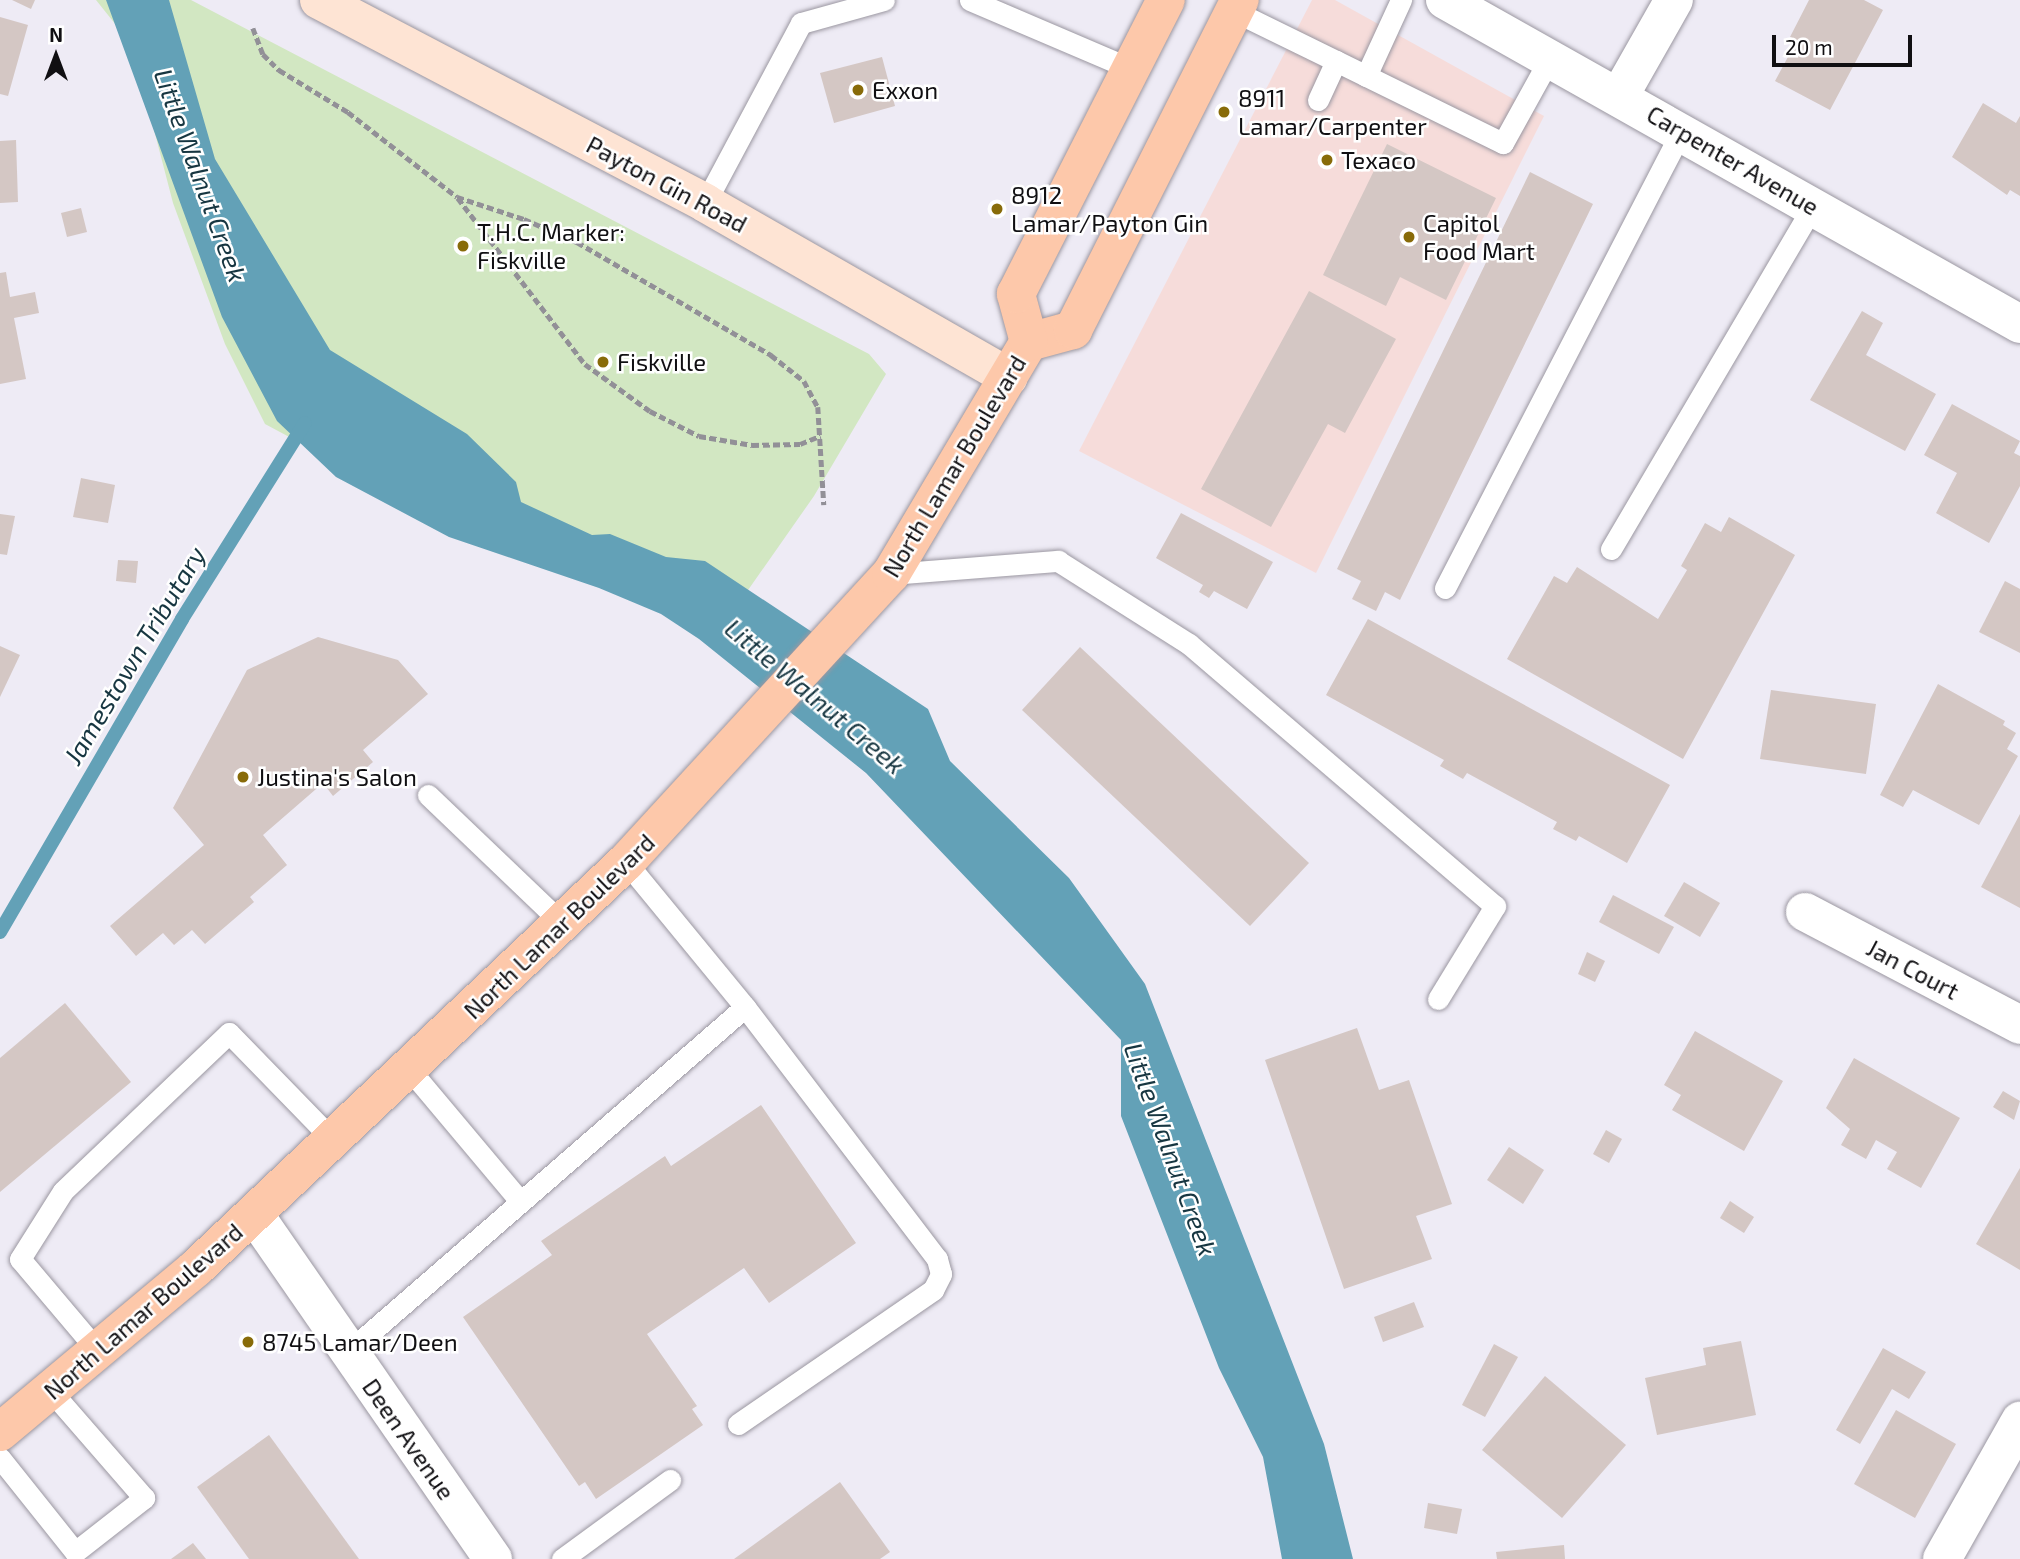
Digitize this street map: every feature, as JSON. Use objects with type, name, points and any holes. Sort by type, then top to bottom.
[{"type":"main road","name":"North Lamar Boulevard","points":[[0,1432],[254,1214],[410,1070],[637,851],[891,574],[1029,342],[1016,294],[1166,0]]},
{"type":"main road","name":"North Lamar Boulevard","points":[[1029,342],[1073,330],[1237,6]]},
{"type":"street","name":"Payton Gin Road","points":[[318,0],[705,203],[1010,377]]},
{"type":"street","name":"Carpenter Avenue","points":[[1444,0],[1682,130],[2020,324]]},
{"type":"street","points":[[1619,95],[1674,0]]},
{"type":"street","name":"Jan Court","points":[[1805,912],[2020,1025]]},
{"type":"street","name":"Deen Avenue","points":[[254,1214],[492,1559]]},
{"type":"street","points":[[1942,1559],[2020,1421]]},
{"type":"lane","points":[[705,203],[801,23],[884,0]]},
{"type":"lane","points":[[971,0],[1132,69]]},
{"type":"lane","points":[[1366,76],[1401,0]]},
{"type":"lane","points":[[1237,6],[1336,61],[1503,143],[1550,58]]},
{"type":"lane","points":[[1318,100],[1336,61]]},
{"type":"lane","points":[[1445,588],[1682,130]]},
{"type":"lane","points":[[1611,549],[1813,206]]},
{"type":"lane","points":[[891,574],[1058,561],[1189,644],[1495,906],[1438,999]]},
{"type":"lane","points":[[428,795],[562,923]]},
{"type":"lane","points":[[637,851],[745,1007],[937,1259],[941,1274],[933,1290],[738,1424]]},
{"type":"lane","points":[[348,1352],[745,1007]]},
{"type":"lane","points":[[97,1350],[20,1259],[63,1191],[229,1033],[334,1141]]},
{"type":"lane","points":[[410,1070],[520,1200]]},
{"type":"lane","points":[[0,1458],[72,1555],[144,1499],[51,1390]]},
{"type":"lane","points":[[562,1559],[670,1480]]},
{"type":"path","points":[[253,28],[262,54],[279,70],[348,112],[457,197],[585,364],[650,411],[699,436],[752,445],[800,444],[820,436]]},
{"type":"path","points":[[457,197],[524,219],[577,243],[771,355],[804,381],[818,407],[824,505]]},
{"type":"shaded area","points":[[1312,0],[1335,0],[1544,116],[1316,573],[1079,451]]},
{"type":"green space","points":[[96,0],[191,0],[869,354],[886,374],[814,496],[732,613],[508,554],[265,424],[225,344],[173,203],[132,45]]},
{"type":"water","name":"Little Walnut Creek","points":[[106,0],[169,0],[215,159],[330,350],[467,434],[516,482],[521,502],[592,535],[610,534],[666,557],[705,561],[928,709],[950,761],[1069,878],[1145,984],[1324,1444],[1353,1559],[1282,1559],[1263,1457],[1219,1368],[1121,1116],[1121,1040],[866,773],[699,639],[661,614],[599,588],[449,537],[336,477],[277,421],[222,317]]},
{"type":"building","points":[[12,0],[35,0],[31,9]]},
{"type":"building","points":[[1809,0],[1864,0],[1883,10],[1830,110],[1775,81],[1797,40],[1790,37]]},
{"type":"building","points":[[0,17],[28,25],[8,96],[0,94]]},
{"type":"building","name":"Exxon","points":[[882,57],[895,106],[834,123],[820,73]]},
{"type":"building","points":[[1983,103],[2016,123],[2020,116],[2020,196],[2010,190],[2007,195],[1952,157]]},
{"type":"building","points":[[16,140],[18,202],[0,203],[0,141]]},
{"type":"building","name":"Capitol Food Mart","points":[[1387,144],[1496,198],[1446,300],[1400,277],[1386,306],[1323,275]]},
{"type":"building","points":[[1530,172],[1593,204],[1400,600],[1385,592],[1376,611],[1352,599],[1361,581],[1337,569]]},
{"type":"building","points":[[81,208],[87,232],[67,237],[61,213]]},
{"type":"building","points":[[6,272],[10,297],[35,292],[39,313],[14,318],[26,379],[0,384],[0,273]]},
{"type":"building","points":[[1309,291],[1396,339],[1345,433],[1328,424],[1271,527],[1201,489]]},
{"type":"building","points":[[1862,311],[1883,323],[1866,355],[1936,394],[1905,451],[1810,400]]},
{"type":"building","points":[[1952,404],[2020,441],[2014,453],[2020,456],[2020,486],[1989,543],[1936,513],[1957,473],[1924,455]]},
{"type":"building","points":[[81,478],[115,485],[108,523],[73,517]]},
{"type":"building","points":[[1181,513],[1273,562],[1247,609],[1214,591],[1209,598],[1199,592],[1203,585],[1156,558]]},
{"type":"building","points":[[0,514],[15,516],[7,555],[0,554]]},
{"type":"building","points":[[1729,517],[1795,555],[1683,759],[1507,659],[1554,576],[1567,583],[1577,567],[1658,619],[1687,570],[1681,566],[1705,523],[1721,532]]},
{"type":"building","points":[[118,560],[138,561],[136,583],[116,581]]},
{"type":"building","points":[[2005,581],[2020,589],[2020,653],[1979,632]]},
{"type":"building","points":[[1368,619],[1670,785],[1627,863],[1579,836],[1576,841],[1553,829],[1557,822],[1467,773],[1463,779],[1440,766],[1444,760],[1326,695]]},
{"type":"building","points":[[318,637],[398,660],[428,694],[363,750],[373,762],[333,796],[323,783],[263,835],[287,865],[250,897],[254,902],[205,944],[192,930],[174,945],[163,933],[136,956],[110,926],[204,845],[173,808],[247,670]]},
{"type":"building","points":[[0,646],[20,655],[0,697]]},
{"type":"building","points":[[1080,647],[1309,863],[1250,926],[1022,710]]},
{"type":"building","points":[[1938,684],[2005,721],[2003,725],[2016,733],[2007,749],[2018,756],[1979,825],[1913,790],[1903,807],[1880,795]]},
{"type":"building","points":[[1771,690],[1876,704],[1866,774],[1760,759]]},
{"type":"building","points":[[2020,814],[2020,908],[1981,887]]},
{"type":"building","points":[[1684,882],[1720,903],[1700,937],[1664,916]]},
{"type":"building","points":[[1613,895],[1674,927],[1659,954],[1599,922]]},
{"type":"building","points":[[1587,952],[1605,961],[1595,982],[1578,974]]},
{"type":"building","points":[[65,1003],[131,1082],[0,1192],[0,1058]]},
{"type":"building","points":[[1357,1028],[1379,1090],[1409,1080],[1452,1204],[1416,1216],[1432,1259],[1344,1289],[1265,1060]]},
{"type":"building","points":[[1695,1031],[1783,1081],[1744,1151],[1672,1110],[1681,1095],[1664,1085]]},
{"type":"building","points":[[1854,1058],[1960,1118],[1921,1188],[1887,1169],[1897,1152],[1876,1140],[1866,1159],[1841,1145],[1850,1129],[1826,1108]]},
{"type":"building","points":[[2003,1091],[2020,1101],[2014,1120],[1993,1107]]},
{"type":"building","points":[[761,1105],[856,1243],[769,1303],[744,1268],[647,1334],[697,1406],[692,1409],[703,1425],[596,1499],[585,1482],[579,1486],[463,1317],[552,1255],[541,1241],[665,1156],[671,1166]]},
{"type":"building","points":[[1606,1130],[1622,1139],[1609,1163],[1593,1154]]},
{"type":"building","points":[[1509,1147],[1544,1170],[1523,1204],[1487,1180]]},
{"type":"building","points":[[2020,1168],[2020,1270],[1976,1244]]},
{"type":"building","points":[[1730,1201],[1754,1217],[1744,1233],[1720,1218]]},
{"type":"building","points":[[1414,1302],[1424,1327],[1383,1342],[1374,1317]]},
{"type":"building","points":[[1741,1341],[1756,1415],[1657,1435],[1645,1378],[1706,1365],[1703,1348]]},
{"type":"building","points":[[1494,1344],[1518,1357],[1485,1417],[1462,1405]]},
{"type":"building","points":[[1883,1348],[1926,1372],[1909,1399],[1892,1389],[1860,1444],[1836,1430]]},
{"type":"building","points":[[1545,1376],[1626,1445],[1562,1518],[1482,1450]]},
{"type":"building","points":[[1896,1410],[1956,1444],[1915,1518],[1854,1484]]},
{"type":"building","points":[[269,1435],[359,1559],[249,1559],[197,1487]]},
{"type":"building","points":[[840,1482],[890,1552],[880,1559],[734,1559]]},
{"type":"building","points":[[1428,1503],[1462,1509],[1457,1534],[1424,1528]]},
{"type":"building","points":[[193,1543],[206,1559],[171,1559]]},
{"type":"building","points":[[1564,1545],[1565,1559],[1497,1559],[1496,1552]]},
{"type":"waterway","name":"Jamestown Tributary","points":[[0,932],[182,619],[305,423]]},
{"type":"place","name":"Exxon","points":[[858,90]]},
{"type":"place","name":"8911 Lamar/Carpenter","points":[[1224,112]]},
{"type":"place","name":"Texaco","points":[[1327,160]]},
{"type":"place","name":"8912 Lamar/Payton Gin","points":[[997,209]]},
{"type":"place","name":"Capitol Food Mart","points":[[1409,237]]},
{"type":"place","name":"T.H.C. Marker: Fiskville","points":[[463,246]]},
{"type":"place","name":"Fiskville","points":[[603,362]]},
{"type":"place","name":"Justina's Salon","points":[[243,777]]},
{"type":"place","name":"8745 Lamar/Deen","points":[[248,1342]]}]
